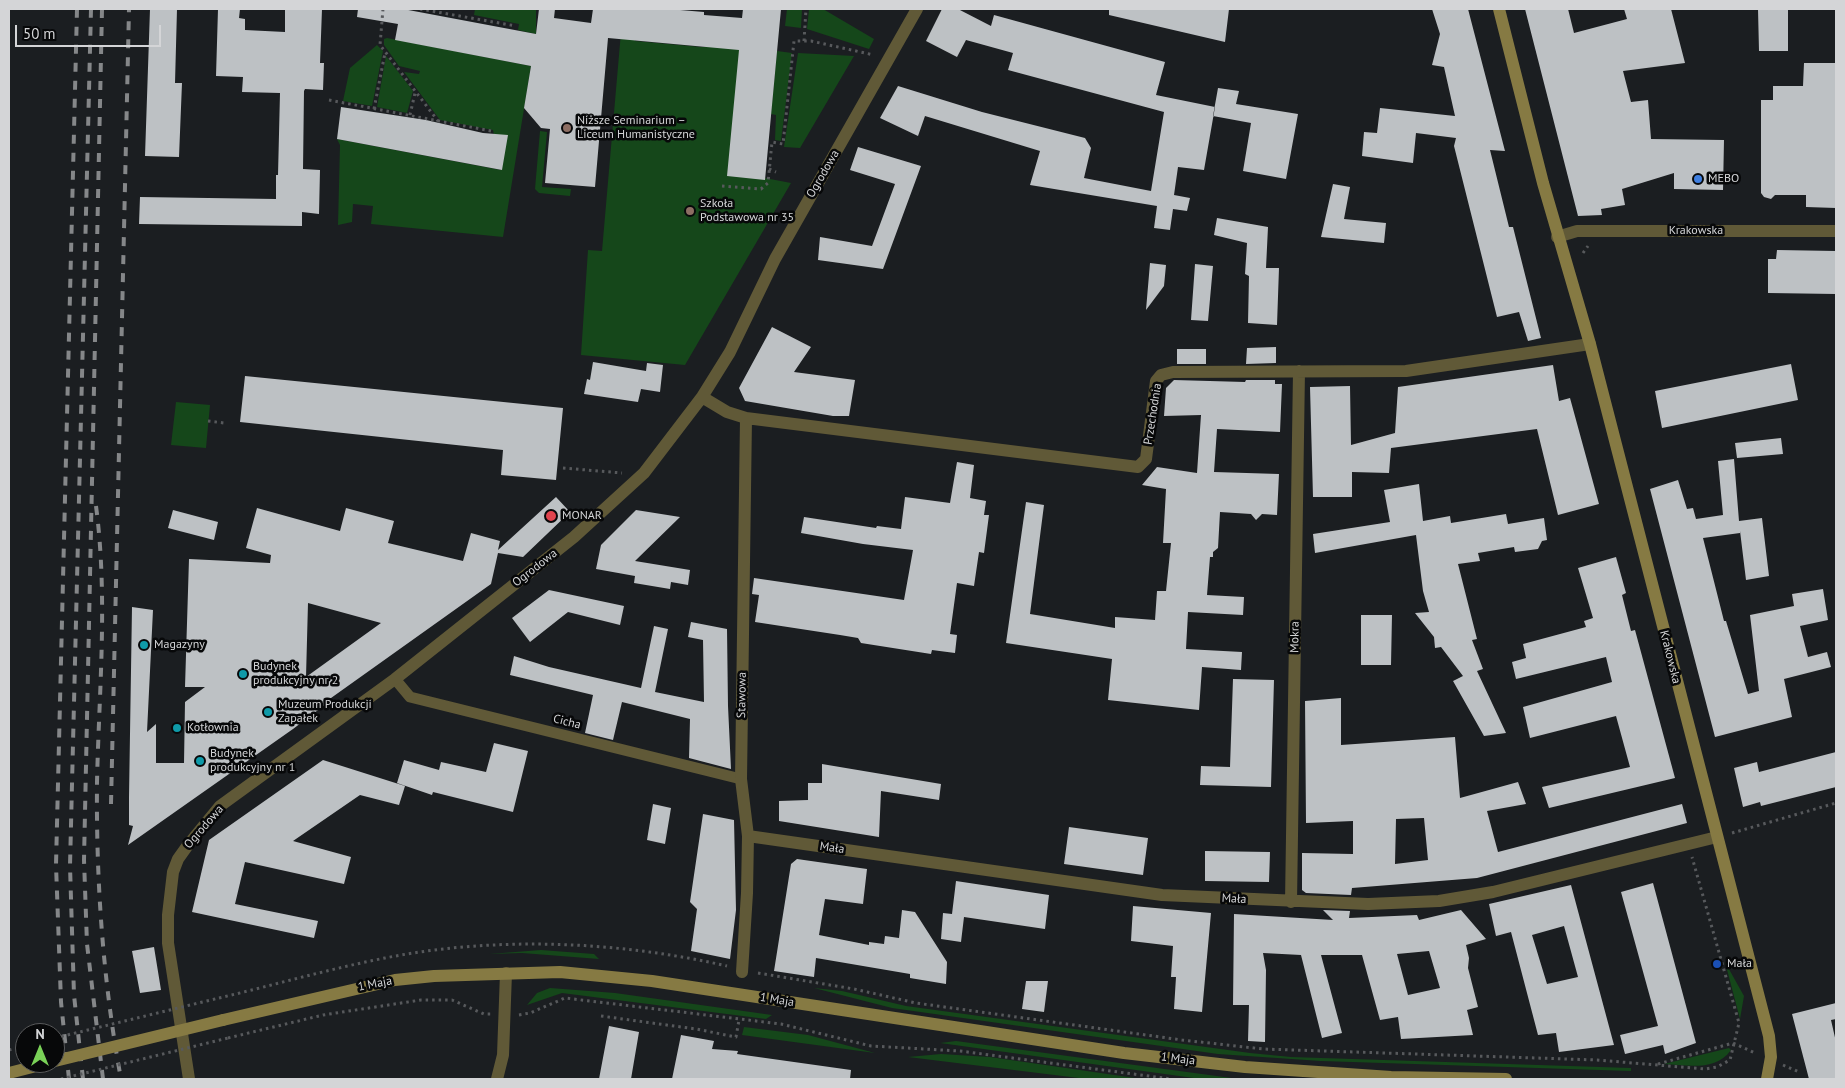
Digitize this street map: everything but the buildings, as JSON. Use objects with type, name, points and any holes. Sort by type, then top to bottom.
[{"type":"main road","name":"Krakowska","points":[[1499,9],[1557,237],[1590,344],[1769,1036],[1771,1057],[1767,1079]]},
{"type":"main road","name":"1 Maja","points":[[65,1059],[396,980],[434,976],[560,972],[652,981],[1124,1053],[1245,1067],[1391,1077],[1506,1079]]},
{"type":"street","name":"Ogrodowa","points":[[189,1079],[168,943],[168,915],[173,872],[178,859],[206,821],[220,806],[395,679],[588,525],[644,473],[702,397],[730,352],[775,259],[917,9]]},
{"type":"street","name":"Krakowska","points":[[1557,237],[1577,232],[1836,231]]},
{"type":"street","name":"Przechodnia","points":[[702,397],[727,412],[746,418],[1138,467],[1146,459],[1156,381],[1161,375],[1173,372],[1406,371],[1590,344]]},
{"type":"street","name":"Mokra","points":[[1291,902],[1299,371]]},
{"type":"street","name":"Stawowa","points":[[742,971],[747,893],[748,836],[740,779],[746,418]]},
{"type":"street","name":"Mała","points":[[748,836],[1162,895],[1368,904],[1439,901],[1493,892],[1717,837]]},
{"type":"street","points":[[496,1079],[503,1055],[506,973]]},
{"type":"lane","name":"Cicha","points":[[395,679],[410,697],[740,779]]},
{"type":"path","points":[[383,9],[380,45],[438,121]]},
{"type":"path","points":[[420,9],[516,26]]},
{"type":"path","points":[[804,41],[806,9]]},
{"type":"path","points":[[722,186],[761,189],[768,182],[772,142],[783,144],[794,41],[804,41],[874,55]]},
{"type":"path","points":[[374,109],[385,53]]},
{"type":"path","points":[[410,115],[416,92]]},
{"type":"path","points":[[330,100],[491,131]]},
{"type":"path","points":[[769,169],[776,172]]},
{"type":"path","points":[[208,421],[224,422]]},
{"type":"path","points":[[563,468],[622,473]]},
{"type":"path","points":[[1717,837],[1836,803]]},
{"type":"path","points":[[724,966],[742,971],[916,1003],[1245,1047],[1597,1060],[1705,1069],[1717,1067],[1730,1060],[1740,1023],[1689,844]]},
{"type":"path","points":[[65,1036],[219,998]]},
{"type":"path","points":[[61,1079],[323,1015],[421,1000],[452,1000],[484,1014],[504,1016],[530,1013],[565,998],[781,1024],[871,1046],[960,1051],[1171,1079]]},
{"type":"path","points":[[601,1016],[696,1029],[736,1037],[739,1020]]},
{"type":"path","points":[[1655,1066],[1734,1043]]},
{"type":"green space","points":[[475,9],[536,9],[536,34],[518,30],[519,24],[474,15]]},
{"type":"green space","name":"Szkoła Podstawowa nr 35","points":[[623,9],[637,9],[635,41],[701,47],[739,47],[765,178],[791,183],[685,365],[581,355],[588,250],[602,251]]},
{"type":"green space","points":[[787,9],[802,9],[801,28],[785,26]]},
{"type":"green space","points":[[809,9],[823,9],[874,39],[869,49],[807,29]]},
{"type":"green space","points":[[387,38],[531,66],[503,237],[371,224],[373,206],[353,204],[352,222],[338,225],[340,145],[337,139],[501,170],[493,130],[440,120],[404,72],[419,74],[420,71],[399,66],[384,45],[384,39]]},
{"type":"green space","points":[[377,45],[383,51],[372,106],[343,101],[350,68]]},
{"type":"green space","points":[[777,51],[792,53],[781,141],[775,140],[776,115],[771,114]]},
{"type":"green space","points":[[798,53],[854,56],[800,148],[784,147]]},
{"type":"green space","points":[[386,56],[413,91],[407,113],[377,107]]},
{"type":"green space","points":[[540,131],[547,132],[542,187],[571,189],[570,196],[539,193],[535,189]]},
{"type":"green space","points":[[176,402],[210,405],[206,448],[171,445]]},
{"type":"green space","points":[[541,950],[594,954],[599,959],[522,953],[489,954]]},
{"type":"green space","points":[[1725,962],[1744,996],[1740,1019]]},
{"type":"green space","points":[[550,988],[615,993],[772,1015],[766,1019],[562,993],[527,1005],[537,993]]},
{"type":"green space","points":[[814,988],[842,991],[906,1006],[1250,1053],[1291,1057],[1631,1068],[1631,1071],[1321,1061],[1218,1054],[892,1008]]},
{"type":"green space","points":[[744,1027],[808,1035],[875,1053],[742,1035]]},
{"type":"green space","points":[[956,1041],[1239,1079],[1201,1079],[940,1043]]},
{"type":"green space","points":[[1729,1048],[1731,1050],[1724,1057],[1717,1062],[1709,1064],[1691,1066],[1664,1064]]},
{"type":"green space","points":[[941,1054],[990,1057],[1142,1079],[1087,1079],[908,1057]]},
{"type":"railway","points":[[69,1079],[61,1002],[56,865],[77,9]]},
{"type":"railway","points":[[83,1079],[74,995],[70,866],[91,9]]},
{"type":"railway","points":[[102,9],[84,860],[87,944],[103,1079]]},
{"type":"railway","points":[[111,804],[129,9]]},
{"type":"railway","points":[[96,506],[102,575],[101,679],[97,782],[99,894],[105,969],[121,1079]]},
{"type":"place","name":"Niższe Seminarium – Liceum Humanistyczne","points":[[567,128]]},
{"type":"place","name":"MEBO","points":[[1698,179]]},
{"type":"place","name":"Szkoła Podstawowa nr 35","points":[[690,211]]},
{"type":"place","name":"MONAR","points":[[551,516]]},
{"type":"place","name":"Magazyny","points":[[144,645]]},
{"type":"place","name":"Budynek produkcyjny nr 2","points":[[243,674]]},
{"type":"place","name":"Muzeum Produkcji Zapałek","points":[[268,712]]},
{"type":"place","name":"Kotłownia","points":[[177,728]]},
{"type":"place","name":"Budynek produkcyjny nr 1","points":[[200,761]]},
{"type":"place","name":"Mała","points":[[1717,964]]}]
